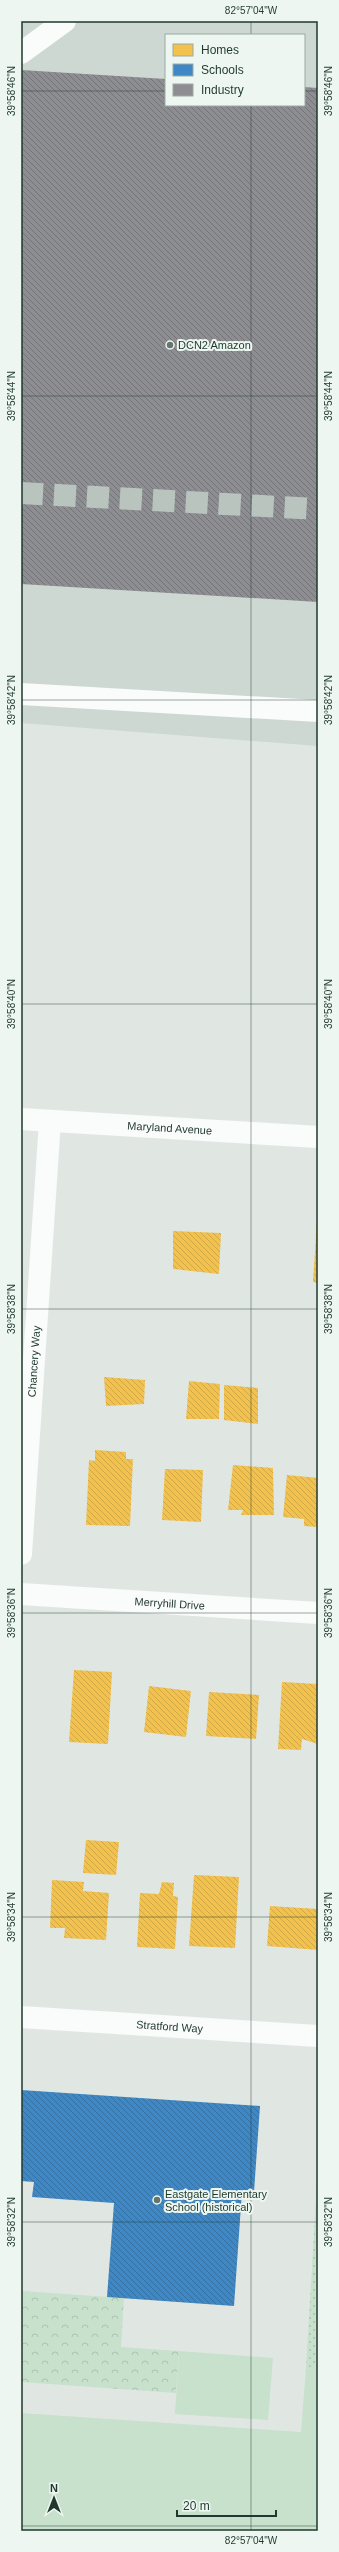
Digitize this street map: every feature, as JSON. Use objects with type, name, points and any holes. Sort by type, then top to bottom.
[{"type":"street","points":[[21,53],[65,21]]},
{"type":"street","points":[[21,694],[318,711]]},
{"type":"street","name":"Maryland Avenue","points":[[21,1119],[318,1137]]},
{"type":"street","name":"Chancery Way","points":[[21,1554],[50,1121]]},
{"type":"street","name":"Merryhill Drive","points":[[21,1594],[318,1613]]},
{"type":"street","name":"Stratford Way","points":[[21,2017],[318,2036]]},
{"type":"shaded area","name":"DCN2 Amazon","points":[[21,21],[318,21],[318,746],[21,723]]},
{"type":"green space","points":[[318,2165],[318,2369],[306,2368]]},
{"type":"green space","points":[[21,2291],[124,2298],[121,2347],[179,2351],[176,2393],[21,2382]]},
{"type":"green space","points":[[179,2351],[273,2358],[268,2420],[175,2414]]},
{"type":"green space","points":[[306,2368],[318,2369],[318,2531],[21,2531],[21,2413],[301,2432]]},
{"type":"building: Homes","points":[[318,1221],[318,1283],[313,1282]]},
{"type":"building: Homes","points":[[173,1231],[221,1233],[219,1274],[173,1269]]},
{"type":"building: Homes","points":[[104,1377],[145,1380],[144,1404],[106,1406]]},
{"type":"building: Homes","points":[[189,1381],[220,1384],[219,1419],[186,1419]]},
{"type":"building: Homes","points":[[224,1385],[258,1388],[258,1424],[224,1420]]},
{"type":"building: Homes","points":[[95,1450],[126,1452],[126,1459],[133,1459],[130,1526],[86,1525],[89,1460],[95,1461]]},
{"type":"building: Homes","points":[[233,1465],[273,1468],[274,1515],[241,1515],[243,1510],[228,1510]]},
{"type":"building: Homes","points":[[165,1469],[203,1470],[201,1522],[162,1520]]},
{"type":"building: Homes","points":[[287,1475],[318,1478],[318,1527],[304,1526],[304,1519],[283,1517]]},
{"type":"building: Homes","points":[[74,1670],[112,1672],[108,1744],[69,1742]]},
{"type":"building: Homes","points":[[282,1682],[318,1684],[318,1744],[302,1739],[301,1750],[278,1749]]},
{"type":"building: Homes","points":[[149,1686],[191,1691],[186,1737],[144,1732]]},
{"type":"building: Homes","points":[[209,1692],[259,1695],[256,1739],[206,1736]]},
{"type":"building: Homes","points":[[86,1840],[119,1842],[116,1875],[83,1873]]},
{"type":"building: Homes","points":[[194,1875],[239,1877],[235,1948],[189,1946]]},
{"type":"building: Homes","points":[[52,1880],[84,1882],[83,1891],[109,1893],[106,1940],[64,1938],[65,1928],[50,1928]]},
{"type":"building: Homes","points":[[162,1882],[174,1883],[173,1896],[178,1897],[175,1949],[137,1947],[140,1893],[159,1894]]},
{"type":"building: Homes","points":[[270,1906],[318,1909],[318,1950],[267,1946]]},
{"type":"building: Schools","name":"Eastgate Elementary School (historical)","points":[[21,2090],[260,2106],[254,2192],[242,2191],[234,2306],[107,2297],[114,2203],[32,2197],[34,2182],[21,2181]]},
{"type":"building: Industry","name":"DCN2 Amazon","points":[[21,70],[165,79],[165,106],[305,106],[305,87],[318,88],[318,602],[21,584]]},
{"type":"tunnel","points":[[21,493],[318,509]]},
{"type":"place","name":"DCN2 Amazon","points":[[170,345]]},
{"type":"place","name":"Eastgate Elementary School (historical)","points":[[157,2200]]}]
